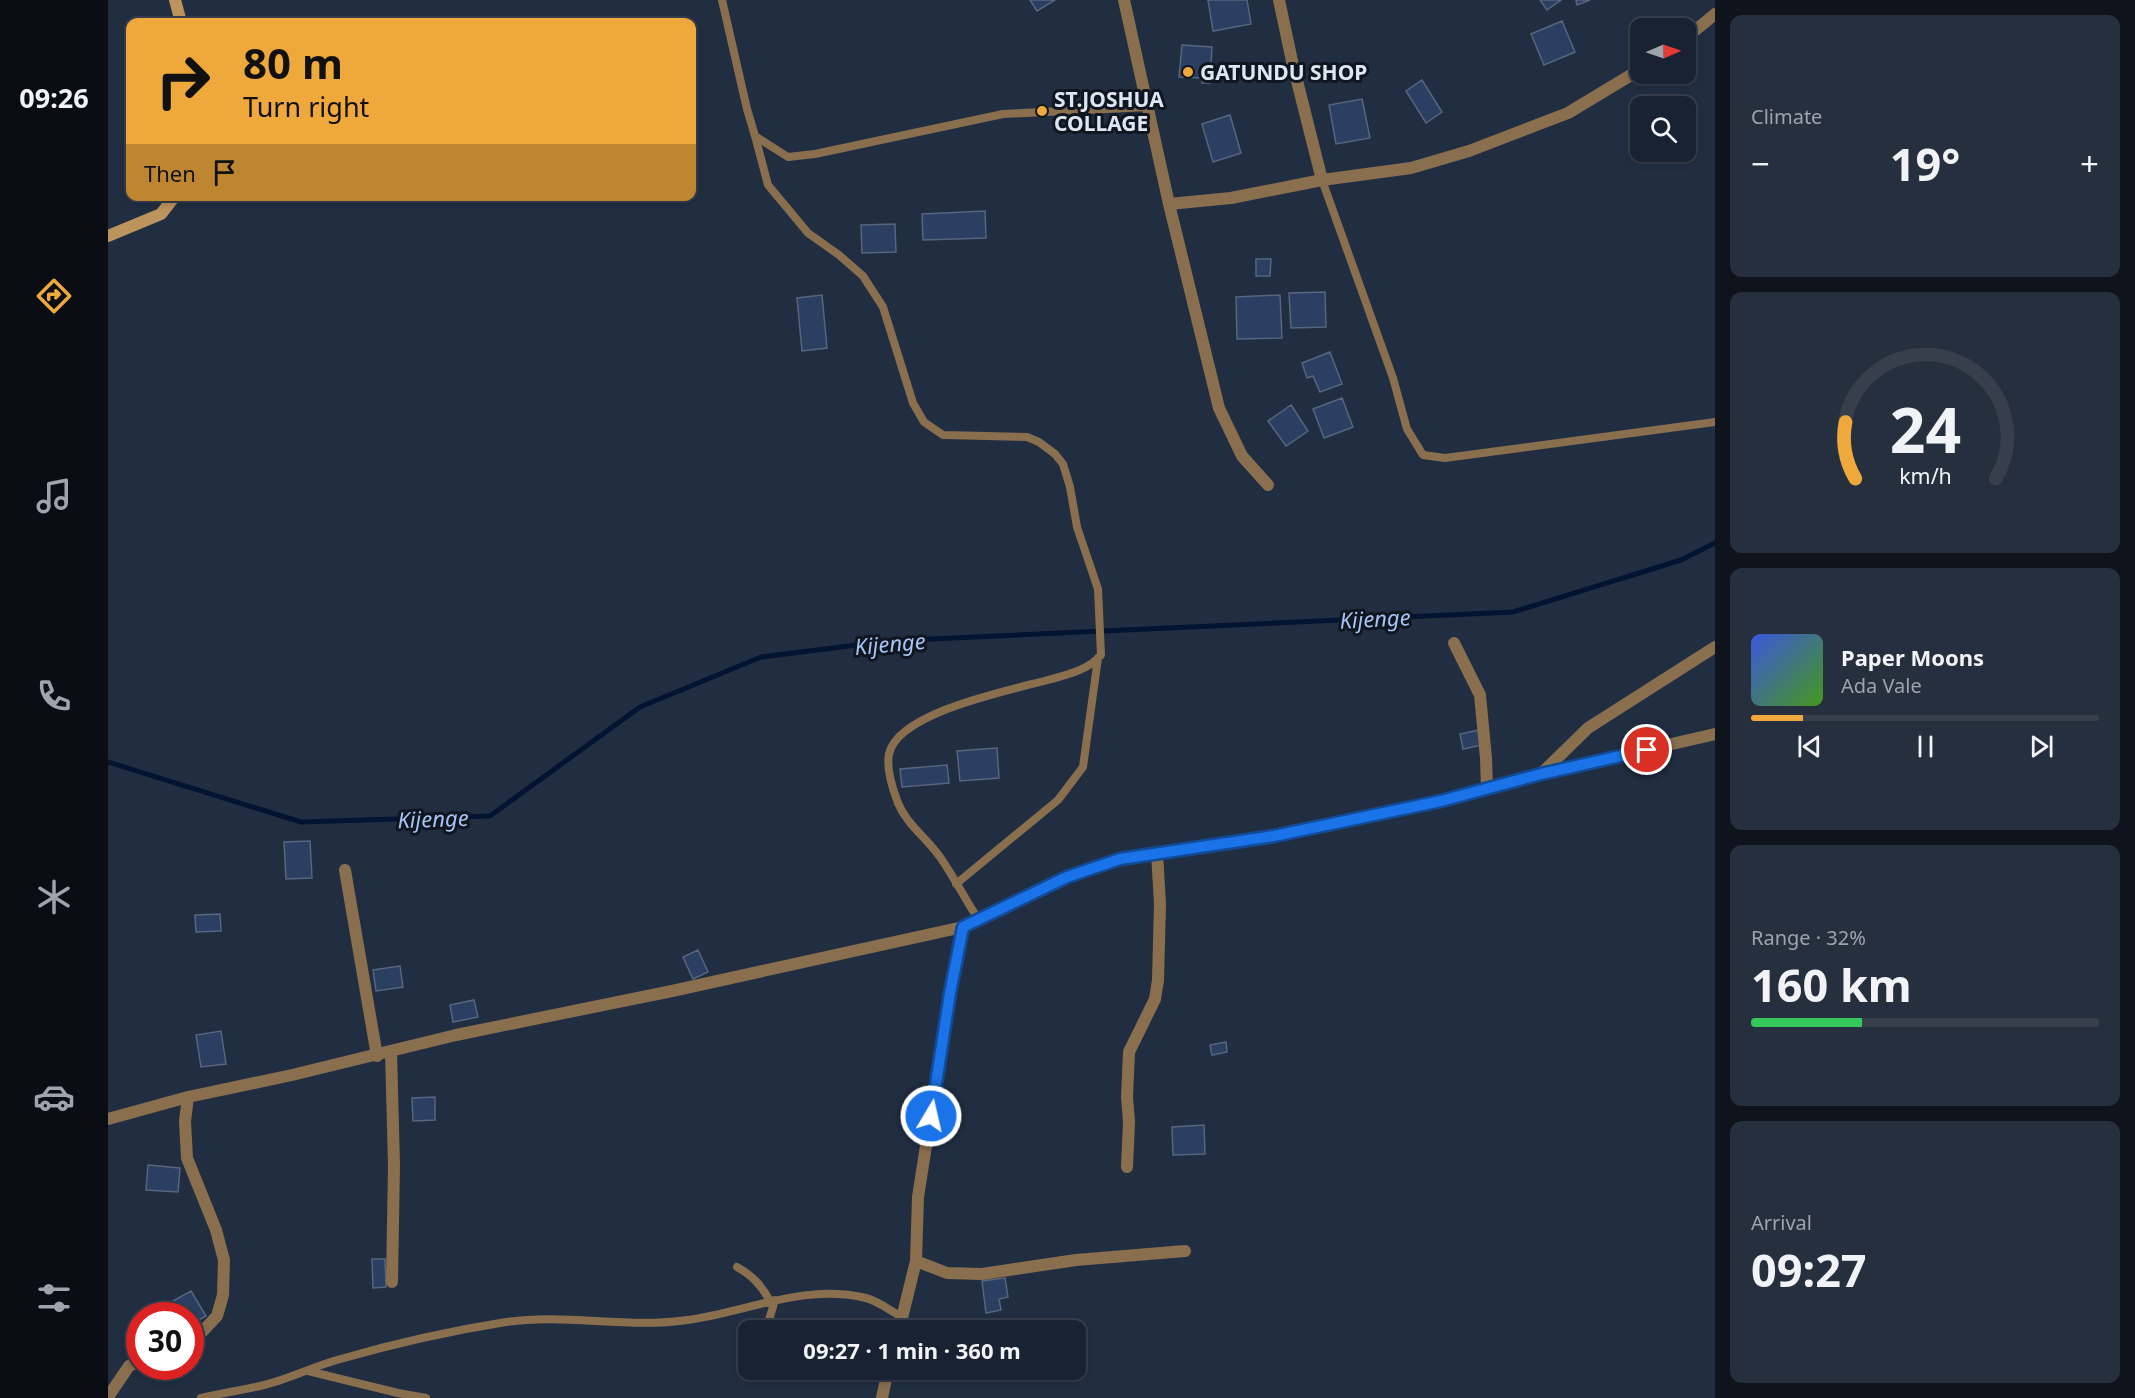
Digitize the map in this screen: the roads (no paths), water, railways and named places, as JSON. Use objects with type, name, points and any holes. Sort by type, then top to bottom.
[{"type":"street","points":[[175,0],[180,18]]},
{"type":"street","points":[[1124,0],[1169,204],[1219,408],[1242,456],[1268,485]]},
{"type":"street","points":[[1279,0],[1322,180]]},
{"type":"street","points":[[1696,30],[1715,14]]},
{"type":"street","points":[[1169,204],[1231,198],[1322,180],[1411,168],[1469,151],[1568,113],[1630,76]]},
{"type":"street","points":[[108,236],[161,214],[171,201]]},
{"type":"street","points":[[1454,643],[1480,695],[1486,758],[1486,789]]},
{"type":"street","points":[[1541,774],[1588,728],[1715,647]]},
{"type":"street","points":[[108,1119],[188,1097],[391,1051],[963,927],[1067,877],[1120,859],[1274,836],[1441,801],[1541,774],[1715,734]]},
{"type":"street","points":[[1127,1167],[1129,1052],[1155,999],[1158,980],[1160,904],[1157,853]]},
{"type":"street","points":[[345,870],[377,1056]]},
{"type":"street","points":[[901,1320],[916,1261],[918,1197],[950,993],[963,927]]},
{"type":"street","points":[[391,1051],[394,1165],[392,1282]]},
{"type":"street","points":[[188,1097],[185,1121],[187,1158],[216,1230],[224,1260],[223,1295],[217,1316],[204,1330]]},
{"type":"street","points":[[916,1261],[947,1273],[982,1274],[1076,1260],[1185,1251]]},
{"type":"street","points":[[108,1397],[126,1370]]},
{"type":"street","points":[[882,1398],[886,1380]]},
{"type":"lane","points":[[722,0],[744,99],[768,184],[808,233],[863,276],[883,307],[913,404],[924,422],[943,435],[1027,437],[1039,442],[1055,454],[1063,464],[1080,535],[1096,580],[1100,605],[1100,655],[1083,767],[1058,800],[956,884]]},
{"type":"lane","points":[[755,136],[789,157],[815,154],[1003,114],[1148,107]]},
{"type":"lane","points":[[1322,180],[1393,378],[1407,429],[1423,455],[1445,458],[1715,422]]},
{"type":"lane","points":[[978,919],[939,856],[907,819],[899,806],[888,762],[891,748],[898,737],[912,726],[950,707],[1064,676],[1089,665],[1100,655]]},
{"type":"lane","points":[[737,1267],[752,1275],[772,1300],[768,1320]]},
{"type":"lane","points":[[201,1398],[266,1384],[336,1360],[408,1342],[508,1322],[571,1319],[632,1323],[685,1321],[715,1316],[772,1300],[821,1293],[867,1298],[902,1317]]},
{"type":"lane","points":[[307,1370],[426,1398]]},
{"type":"waterway","name":"Kijenge","points":[[108,762],[301,822],[490,816],[640,707],[761,657],[889,641],[1513,612],[1681,560],[1715,543]]},
{"type":"place","name":"GATUNDU SHOP","points":[[1188,72]]},
{"type":"place","name":"ST.JOSHUA COLLAGE","points":[[1042,111]]}]
